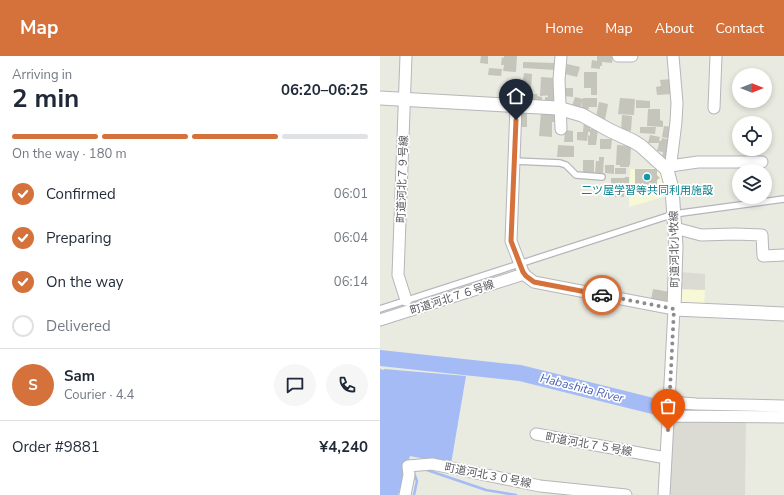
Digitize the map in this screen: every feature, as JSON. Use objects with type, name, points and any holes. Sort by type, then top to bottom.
[{"type":"street","name":"町道河北７９号線","points":[[406,56],[398,275],[406,300]]},
{"type":"street","points":[[561,56],[559,80],[561,129]]},
{"type":"street","points":[[618,56],[632,56]]},
{"type":"street","points":[[673,56],[677,112],[668,168],[698,162],[762,162]]},
{"type":"street","points":[[714,108],[716,56]]},
{"type":"street","name":"町道河北小牧線","points":[[380,98],[560,108],[582,115],[641,146],[663,166],[668,168],[672,189],[675,228],[676,262],[674,309]]},
{"type":"street","points":[[516,106],[511,241],[522,269],[534,282],[674,309],[784,314]]},
{"type":"street","points":[[675,228],[701,235],[762,235],[764,256],[784,255]]},
{"type":"street","name":"町道河北７６号線","points":[[380,320],[522,269]]},
{"type":"street","points":[[664,495],[674,309]]},
{"type":"street","points":[[669,409],[696,404],[784,406]]},
{"type":"street","points":[[669,409],[784,417]]},
{"type":"street","name":"町道河北７５号線","points":[[536,434],[666,458]]},
{"type":"street","name":"町道河北３０号線","points":[[405,495],[409,475],[408,466],[432,464],[540,486],[626,495]]},
{"type":"lane","points":[[514,161],[560,163],[566,165],[576,175],[602,177]]},
{"type":"lane","points":[[380,308],[522,269],[674,214],[784,199]]},
{"type":"shaded area","points":[[660,168],[663,173],[667,196],[629,207],[630,169]]},
{"type":"shaded area","points":[[680,272],[705,274],[705,290],[679,289]]},
{"type":"shaded area","points":[[679,289],[705,290],[704,306],[683,304],[679,299]]},
{"type":"shaded area","points":[[671,420],[746,420],[745,495],[667,495]]},
{"type":"water","points":[[380,369],[466,376],[451,464],[410,456],[398,495],[380,495]]},
{"type":"building","points":[[481,56],[488,56],[488,64],[480,63]]},
{"type":"building","points":[[504,56],[517,56],[516,72],[503,71],[504,65],[501,65],[502,57],[504,58]]},
{"type":"building","points":[[597,56],[613,56],[612,63],[602,62],[600,69],[591,68],[592,60],[597,61]]},
{"type":"building","points":[[523,62],[555,63],[555,70],[523,68]]},
{"type":"building","points":[[567,64],[580,67],[577,77],[565,74]]},
{"type":"building","points":[[489,68],[502,69],[501,76],[488,75]]},
{"type":"building","points":[[584,72],[597,72],[597,95],[591,95],[591,88],[584,88]]},
{"type":"building","points":[[524,73],[532,74],[531,89],[517,88],[518,80],[523,80]]},
{"type":"building","points":[[541,77],[555,78],[554,95],[540,96]]},
{"type":"building","points":[[671,79],[672,94],[657,95],[656,87],[661,86],[660,80]]},
{"type":"building","points":[[564,88],[573,88],[573,97],[564,96]]},
{"type":"building","points":[[502,90],[520,91],[519,100],[502,99]]},
{"type":"building","points":[[538,94],[537,96],[542,97],[542,102],[529,101],[529,95]]},
{"type":"building","points":[[548,95],[555,95],[555,102],[545,101],[545,97],[548,97]]},
{"type":"building","points":[[575,97],[583,99],[580,109],[572,106]]},
{"type":"building","points":[[583,98],[597,98],[597,107],[589,107],[588,111],[581,109]]},
{"type":"building","points":[[620,98],[635,99],[634,115],[618,114]]},
{"type":"building","points":[[636,100],[650,101],[650,108],[636,108]]},
{"type":"building","points":[[599,102],[608,104],[605,120],[596,117]]},
{"type":"building","points":[[648,109],[660,109],[660,120],[663,121],[663,127],[647,126]]},
{"type":"building","points":[[520,112],[527,112],[527,127],[520,127]]},
{"type":"building","points":[[541,112],[555,113],[555,122],[552,122],[552,137],[539,136]]},
{"type":"building","points":[[622,115],[632,116],[631,131],[621,130]]},
{"type":"building","points":[[584,121],[590,125],[590,129],[598,129],[596,145],[588,145],[588,135],[590,136],[590,132],[588,132],[587,141],[577,140],[577,132],[583,132]]},
{"type":"building","points":[[664,126],[672,127],[670,139],[662,137]]},
{"type":"building","points":[[640,127],[656,127],[655,134],[640,133]]},
{"type":"building","points":[[565,130],[573,131],[573,142],[564,142]]},
{"type":"building","points":[[650,135],[660,137],[659,141],[661,141],[662,138],[670,140],[667,159],[662,158],[663,152],[657,151],[659,143],[648,143]]},
{"type":"building","points":[[600,139],[612,139],[611,149],[600,149]]},
{"type":"building","points":[[558,145],[574,146],[574,157],[557,157]]},
{"type":"building","points":[[617,145],[631,146],[629,167],[620,167],[620,165],[616,165]]},
{"type":"building","points":[[599,157],[604,157],[603,173],[595,173],[596,161],[599,161]]},
{"type":"building","points":[[583,160],[594,160],[594,173],[583,172]]},
{"type":"building","points":[[605,165],[614,165],[614,174],[605,173]]},
{"type":"building","points":[[615,168],[626,168],[626,174],[615,174]]},
{"type":"building","name":"二ツ屋学習等共同利用施設","points":[[635,169],[657,169],[657,175],[660,178],[657,180],[657,186],[635,187]]},
{"type":"building","points":[[629,177],[629,194],[624,194],[624,197],[611,197],[611,178]]},
{"type":"building","points":[[653,289],[670,292],[668,303],[651,300]]},
{"type":"waterway","name":"Habashita River","points":[[380,358],[520,373],[665,409],[762,411]]},
{"type":"waterway","points":[[424,469],[486,490],[516,495]]},
{"type":"waterway","points":[[414,473],[417,481],[414,495]]},
{"type":"way so far","points":[[602,295],[674,309],[668,430]]},
{"type":"place","name":"二ツ屋学習等共同利用施設","points":[[647,177]]},
{"type":"route","points":[[516,120],[511,241],[523,272],[534,282],[602,295]]}]
